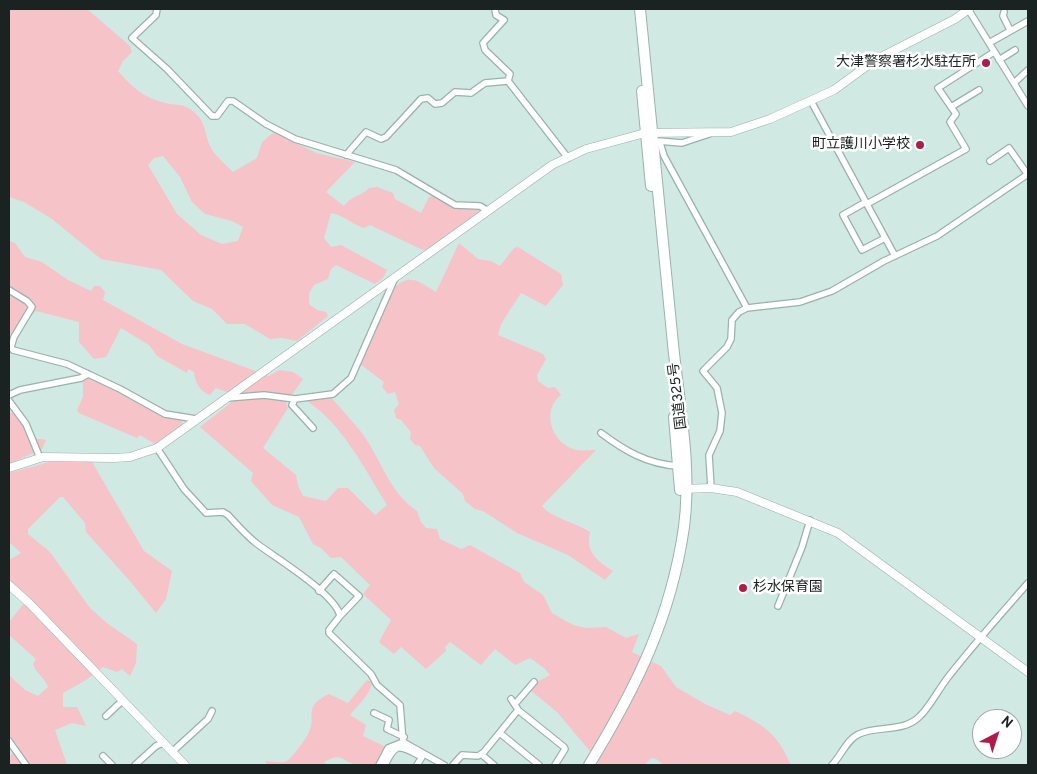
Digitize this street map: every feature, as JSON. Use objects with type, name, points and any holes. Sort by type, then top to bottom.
[{"type":"highway","name":"国道325号","points":[[583,765],[634,673],[650,636],[674,545],[683,489],[678,466],[653,136],[634,9]]},
{"type":"highway","name":"国道325号","points":[[589,765],[635,684],[658,631],[671,589],[682,535],[685,445],[640,9]]},
{"type":"street","points":[[157,9],[156,15],[132,38],[167,69],[212,116],[217,116],[228,101],[233,101],[266,124],[295,139],[396,170],[455,205],[480,206],[488,211]]},
{"type":"street","points":[[495,9],[496,15],[504,20],[483,43],[485,50],[510,74],[508,81]]},
{"type":"street","points":[[9,468],[40,458],[58,456],[130,457],[157,448],[552,165],[586,149],[653,136],[711,133],[743,128],[834,90],[875,60],[956,19],[968,9],[1014,83],[1026,98],[1028,106]]},
{"type":"street","points":[[1004,12],[1003,16],[1010,30]]},
{"type":"street","points":[[988,42],[1028,20]]},
{"type":"street","points":[[982,24],[988,36],[988,42]]},
{"type":"street","points":[[1000,60],[1014,50]]},
{"type":"street","points":[[885,238],[862,250],[842,215],[966,149],[950,122],[956,114],[938,88],[994,52]]},
{"type":"street","points":[[1014,83],[1028,70]]},
{"type":"street","points":[[346,155],[366,132],[381,139],[386,137],[422,98],[428,98],[436,104],[442,102],[455,92],[471,93],[485,84],[508,81]]},
{"type":"street","points":[[508,81],[568,158]]},
{"type":"street","points":[[951,107],[979,90]]},
{"type":"street","points":[[810,101],[895,256]]},
{"type":"street","points":[[653,136],[682,143],[711,133]]},
{"type":"street","points":[[653,136],[747,308]]},
{"type":"street","points":[[711,488],[709,455],[720,431],[722,413],[716,388],[703,371],[727,347],[731,339],[732,320],[735,315],[747,308],[778,306],[817,297],[937,236],[1028,174],[1009,148],[990,161]]},
{"type":"street","points":[[225,399],[264,395],[295,399],[333,394],[351,378],[395,278]]},
{"type":"street","points":[[9,290],[27,301],[32,307],[14,337],[11,347],[13,350],[67,364],[165,414],[196,419]]},
{"type":"street","points":[[9,395],[20,390],[81,378],[88,374]]},
{"type":"street","points":[[295,399],[292,405],[314,428]]},
{"type":"street","points":[[9,401],[26,424],[40,458]]},
{"type":"street","points":[[601,433],[628,453],[660,465],[678,466]]},
{"type":"street","points":[[157,448],[184,490],[206,513],[223,512],[228,515],[256,543],[305,577],[336,606],[340,616]]},
{"type":"street","points":[[683,489],[711,488],[746,495],[810,520],[851,541],[1028,672]]},
{"type":"street","points":[[778,606],[802,547],[810,520]]},
{"type":"street","points":[[319,591],[334,574],[359,596],[340,616],[329,630],[329,633],[371,674],[377,685],[400,705],[403,739]]},
{"type":"street","points":[[832,765],[850,740],[857,734],[870,730],[904,726],[913,723],[921,716],[934,695],[980,636],[1028,583]]},
{"type":"street","points":[[9,585],[29,603],[185,765]]},
{"type":"street","points":[[453,765],[462,755],[481,754],[501,734],[515,704],[534,682]]},
{"type":"street","points":[[106,716],[122,701]]},
{"type":"street","points":[[515,704],[564,746],[565,749],[555,765]]},
{"type":"street","points":[[172,752],[208,719],[212,711]]},
{"type":"street","points":[[374,713],[389,720],[387,729],[444,765]]},
{"type":"street","points":[[501,734],[539,765]]},
{"type":"street","points":[[379,765],[388,748],[403,739]]},
{"type":"street","points":[[9,741],[26,765]]},
{"type":"street","points":[[135,765],[156,746],[163,743]]},
{"type":"street","points":[[385,765],[398,747],[404,746],[422,757],[431,758]]},
{"type":"street","points":[[481,754],[494,765]]},
{"type":"street","points":[[103,756],[112,765]]},
{"type":"street","points":[[417,765],[422,757]]},
{"type":"shaded area","points":[[9,9],[87,9],[130,46],[132,52],[123,61],[118,71],[133,87],[145,95],[165,103],[184,106],[194,112],[203,123],[212,149],[220,160],[233,172],[257,158],[262,142],[274,132],[316,153],[355,162],[326,192],[344,206],[369,188],[377,187],[393,193],[395,199],[421,213],[429,197],[434,195],[454,208],[477,209],[481,212],[425,251],[370,225],[364,228],[331,213],[324,238],[331,247],[341,245],[387,270],[383,278],[375,284],[336,265],[331,269],[328,279],[314,285],[309,293],[309,304],[317,310],[326,312],[328,316],[297,341],[282,338],[270,339],[245,324],[227,324],[212,309],[193,301],[161,270],[101,259],[52,219],[24,202],[9,197]],"holes":[[[163,156],[180,177],[192,202],[205,214],[232,221],[243,227],[238,241],[222,244],[201,235],[177,214],[148,165],[154,158]]]},
{"type":"shaded area","points":[[9,241],[15,243],[25,257],[42,262],[68,280],[91,291],[94,286],[100,286],[105,292],[103,300],[182,344],[269,376],[279,370],[293,372],[303,379],[286,403],[288,408],[263,448],[296,475],[298,486],[303,496],[326,501],[338,488],[348,488],[375,515],[387,505],[342,435],[320,411],[307,401],[331,397],[364,436],[395,489],[417,511],[421,522],[426,528],[437,529],[440,539],[461,549],[470,545],[520,573],[524,582],[543,595],[552,613],[573,625],[586,628],[606,627],[626,638],[639,634],[632,652],[661,666],[676,687],[705,704],[730,715],[735,711],[755,721],[775,738],[791,765],[664,765],[651,758],[645,765],[597,765],[599,762],[557,712],[530,690],[537,682],[550,675],[530,658],[515,665],[495,649],[481,665],[450,642],[445,647],[446,651],[426,669],[401,647],[394,654],[379,642],[391,620],[363,594],[370,585],[341,557],[331,558],[321,548],[313,544],[299,517],[272,505],[251,481],[253,473],[200,427],[233,401],[229,393],[216,388],[210,395],[206,394],[199,386],[194,372],[188,369],[187,373],[157,356],[149,345],[121,328],[106,357],[94,359],[79,342],[79,322],[36,311],[9,337]]},
{"type":"shaded area","points":[[459,243],[478,259],[491,261],[500,266],[514,248],[518,247],[561,274],[563,285],[546,306],[521,293],[501,324],[498,335],[543,354],[546,359],[537,375],[538,381],[548,388],[555,387],[561,395],[551,409],[550,418],[555,434],[568,447],[576,450],[596,450],[542,506],[551,514],[590,532],[589,545],[591,550],[597,560],[613,571],[605,580],[568,555],[517,533],[483,511],[475,509],[465,501],[463,494],[434,468],[420,446],[415,445],[410,439],[411,432],[401,420],[396,418],[394,410],[399,404],[395,392],[388,394],[382,387],[384,382],[360,364],[393,289],[404,281],[414,280],[436,292]]},
{"type":"shaded area","points":[[83,378],[91,378],[166,416],[183,419],[182,426],[155,444],[140,435],[137,438],[79,413],[77,410],[83,397]]},
{"type":"shaded area","points":[[19,410],[34,437],[46,440],[42,449],[9,464],[9,411],[11,413]]},
{"type":"shaded area","points":[[50,462],[92,462],[144,551],[172,571],[166,599],[156,613],[86,532],[85,523],[63,497],[60,497],[28,529],[28,534],[50,552],[90,608],[108,624],[137,644],[136,663],[130,676],[122,669],[117,672],[103,667],[86,680],[63,693],[63,707],[77,707],[86,726],[72,723],[55,730],[67,765],[10,765],[9,758],[18,745],[9,738],[9,675],[25,690],[38,696],[48,687],[33,664],[36,659],[9,635],[9,622],[29,597],[9,581],[9,560],[21,553],[9,542],[9,473]]},
{"type":"shaded area","points":[[367,680],[372,682],[369,692],[350,715],[366,725],[363,736],[386,747],[379,765],[358,765],[336,757],[324,762],[327,765],[268,765],[265,761],[287,761],[298,749],[309,732],[312,711],[316,703],[329,694],[348,703]]},
{"type":"place","name":"大津警察署杉水駐在所","points":[[986,63]]},
{"type":"place","name":"町立護川小学校","points":[[920,145]]},
{"type":"place","name":"杉水保育園","points":[[743,588]]}]
